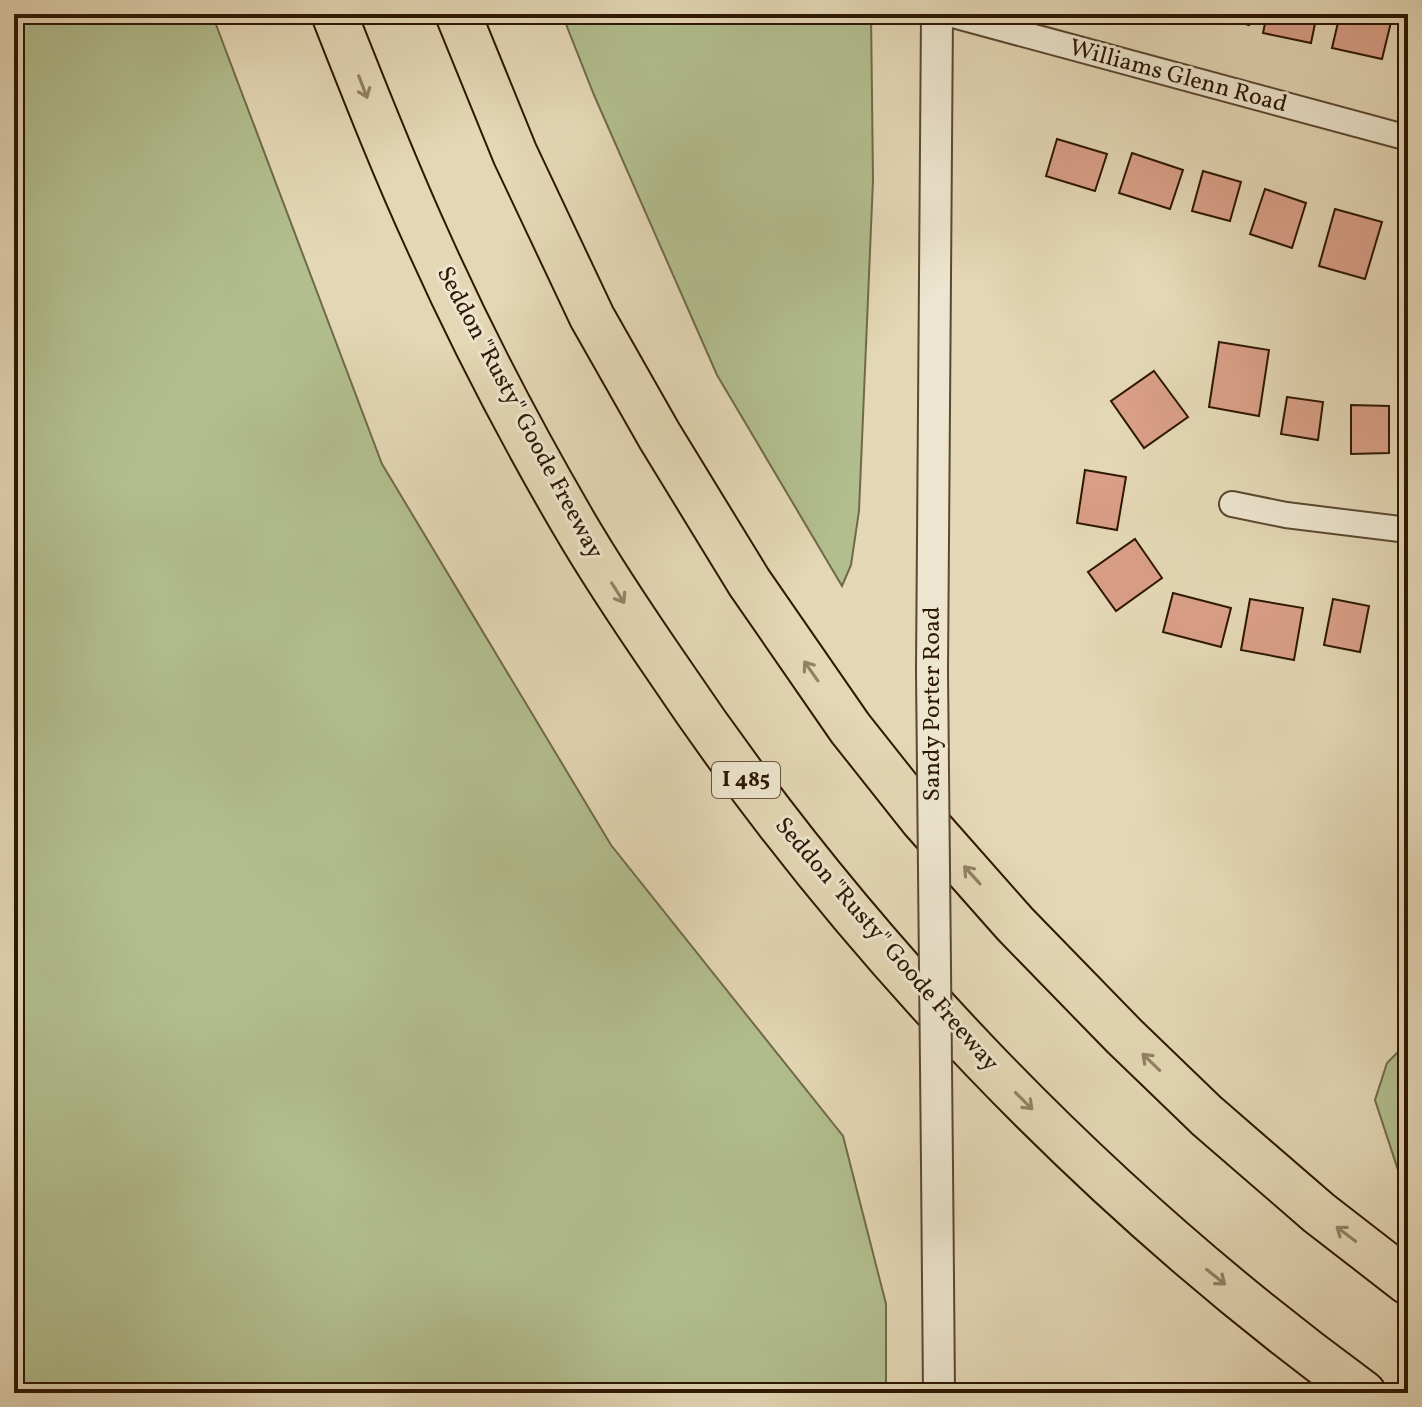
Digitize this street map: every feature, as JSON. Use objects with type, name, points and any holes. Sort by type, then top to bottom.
[{"type":"highway","name":"Seddon \"Rusty\" Goode Freeway","points":[[334,14],[428,241],[496,381],[574,524],[717,743],[820,875],[997,1074],[1086,1162],[1202,1265],[1363,1393]]},
{"type":"highway","points":[[458,14],[515,154],[592,317],[659,435],[749,582],[850,728],[923,820],[1015,924],[1124,1036],[1207,1116],[1319,1213],[1408,1282]]},
{"type":"street","name":"Sandy Porter Road","points":[[937,14],[932,671],[939,1393]]},
{"type":"street","name":"Williams Glenn Road","points":[[949,14],[1408,138]]},
{"type":"street","points":[[1232,504],[1286,515],[1408,530]]},
{"type":"green space","points":[[14,14],[212,14],[382,464],[611,845],[843,1136],[886,1304],[886,1393],[14,1393]]},
{"type":"green space","points":[[562,14],[871,14],[873,180],[859,511],[851,565],[842,586],[717,375],[594,95]]},
{"type":"green space","points":[[1408,1042],[1408,1179],[1399,1173],[1375,1100],[1387,1063]]},
{"type":"building","points":[[1208,14],[1252,14],[1249,25]]},
{"type":"building","points":[[1267,14],[1317,14],[1311,43],[1263,33]]},
{"type":"building","points":[[1340,14],[1393,14],[1382,59],[1332,48]]},
{"type":"building","points":[[1408,33],[1408,66],[1398,62]]},
{"type":"building","points":[[1057,139],[1107,154],[1095,191],[1046,176]]},
{"type":"building","points":[[1132,153],[1183,170],[1170,209],[1119,193]]},
{"type":"building","points":[[1203,171],[1241,182],[1230,221],[1192,211]]},
{"type":"building","points":[[1265,189],[1306,203],[1292,248],[1250,234]]},
{"type":"building","points":[[1335,209],[1382,222],[1365,279],[1319,266]]},
{"type":"building","points":[[1408,242],[1408,275],[1398,272]]},
{"type":"building","points":[[1219,342],[1269,350],[1259,416],[1209,407]]},
{"type":"building","points":[[1154,371],[1188,417],[1144,448],[1111,401]]},
{"type":"building","points":[[1287,397],[1323,402],[1318,440],[1281,434]]},
{"type":"building","points":[[1351,405],[1389,406],[1389,453],[1351,454]]},
{"type":"building","points":[[1085,470],[1126,477],[1117,530],[1077,523]]},
{"type":"building","points":[[1135,539],[1162,578],[1116,611],[1088,572]]},
{"type":"building","points":[[1173,593],[1231,608],[1221,647],[1163,632]]},
{"type":"building","points":[[1250,599],[1303,608],[1294,660],[1241,650]]},
{"type":"building","points":[[1333,599],[1369,606],[1360,652],[1324,645]]}]
